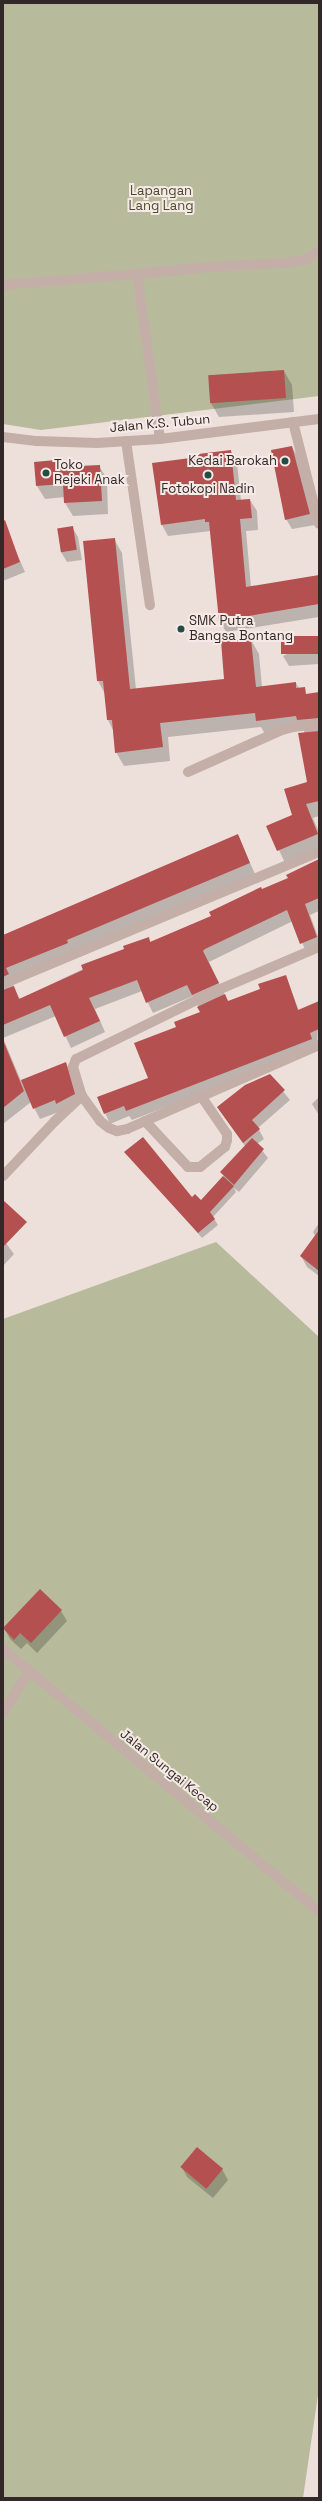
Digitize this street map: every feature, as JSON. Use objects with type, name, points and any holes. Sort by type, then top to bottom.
[{"type":"street","points":[[3,286],[210,267],[284,263],[305,260],[319,251]]},
{"type":"street","points":[[137,274],[160,439]]},
{"type":"street","name":"Jalan K.S. Tubun","points":[[3,437],[37,441],[126,441],[160,439],[319,419]]},
{"type":"street","points":[[293,422],[319,524]]},
{"type":"street","points":[[126,441],[150,605]]},
{"type":"street","points":[[188,772],[282,730],[319,724]]},
{"type":"street","points":[[3,984],[319,852]]},
{"type":"street","points":[[319,947],[211,993],[76,1059],[73,1067],[82,1096],[100,1121],[109,1128],[117,1130],[127,1129],[319,1045]]},
{"type":"street","points":[[3,1176],[55,1121],[82,1096]]},
{"type":"street","points":[[145,1121],[188,1167],[200,1167],[225,1147],[227,1140],[227,1134],[201,1096]]},
{"type":"street","name":"Jalan Sungai Kecap","points":[[3,1649],[319,1911]]},
{"type":"street","points":[[3,1713],[29,1671]]},
{"type":"green space","name":"Lapangan Lang Lang","points":[[3,3],[319,3],[319,396],[41,430],[3,424]]},
{"type":"green space","points":[[216,1242],[319,1337],[319,2388],[303,2498],[3,2498],[3,1319]]},
{"type":"building","points":[[284,370],[286,398],[210,403],[208,375]]},
{"type":"building","points":[[292,446],[310,514],[285,520],[271,450]]},
{"type":"building","points":[[231,450],[236,500],[250,499],[252,518],[240,519],[246,587],[319,575],[319,604],[219,621],[209,522],[205,522],[205,519],[161,525],[152,463],[198,457],[198,454]]},
{"type":"building","points":[[56,460],[57,467],[100,465],[102,501],[64,503],[63,484],[36,486],[34,462]]},
{"type":"building","points":[[5,520],[20,562],[3,569],[3,521]]},
{"type":"building","points":[[73,526],[77,550],[61,552],[57,529]]},
{"type":"building","points":[[115,538],[130,689],[224,679],[221,641],[251,639],[256,687],[296,682],[296,688],[305,687],[306,694],[319,692],[319,718],[297,720],[296,716],[256,721],[255,713],[160,723],[163,747],[115,753],[112,720],[107,720],[103,681],[97,681],[83,541]]},
{"type":"building","points":[[281,636],[319,636],[319,654],[281,654]]},
{"type":"building","points":[[319,731],[319,801],[306,804],[318,834],[277,851],[266,826],[292,815],[284,789],[307,782],[298,733]]},
{"type":"building","points":[[238,834],[250,863],[67,940],[68,943],[6,968],[9,974],[3,977],[3,935]]},
{"type":"building","points":[[319,859],[319,898],[305,904],[317,937],[300,944],[287,910],[205,949],[203,951],[219,983],[192,995],[187,985],[146,1003],[137,980],[89,998],[100,1021],[64,1037],[50,1005],[3,1025],[3,990],[14,986],[19,999],[83,970],[81,965],[124,949],[123,946],[149,937],[150,942],[211,916],[209,912],[261,887],[262,889],[288,878],[286,875]]},
{"type":"building","points":[[286,975],[298,1010],[319,1001],[319,1029],[310,1033],[312,1039],[126,1111],[124,1106],[104,1114],[97,1097],[148,1078],[134,1043],[176,1027],[174,1022],[200,1012],[197,1007],[225,994],[228,1001],[260,989],[258,984]]},
{"type":"building","points":[[3,1040],[24,1091],[3,1108]]},
{"type":"building","points":[[66,1062],[75,1094],[56,1104],[55,1100],[33,1109],[21,1080]]},
{"type":"building","points":[[270,1074],[285,1090],[252,1120],[260,1129],[243,1143],[217,1107],[245,1085]]},
{"type":"building","points":[[143,1137],[192,1197],[195,1194],[201,1200],[223,1176],[234,1186],[210,1212],[215,1219],[198,1233],[124,1152]]},
{"type":"building","points":[[252,1138],[264,1149],[234,1185],[220,1172]]},
{"type":"building","points":[[3,1200],[27,1222],[3,1247]]},
{"type":"building","points":[[319,1230],[319,1271],[300,1256]]},
{"type":"building","points":[[40,1589],[62,1610],[31,1643],[20,1633],[14,1640],[3,1628]]},
{"type":"building","points":[[197,2147],[223,2169],[206,2189],[180,2167]]},
{"type":"place","name":"Kedai Barokah","points":[[285,461]]},
{"type":"place","name":"Toko Rejeki Anak","points":[[46,473]]},
{"type":"place","name":"Fotokopi Nadin","points":[[208,475]]},
{"type":"place","name":"SMK Putra Bangsa Bontang","points":[[181,629]]}]
